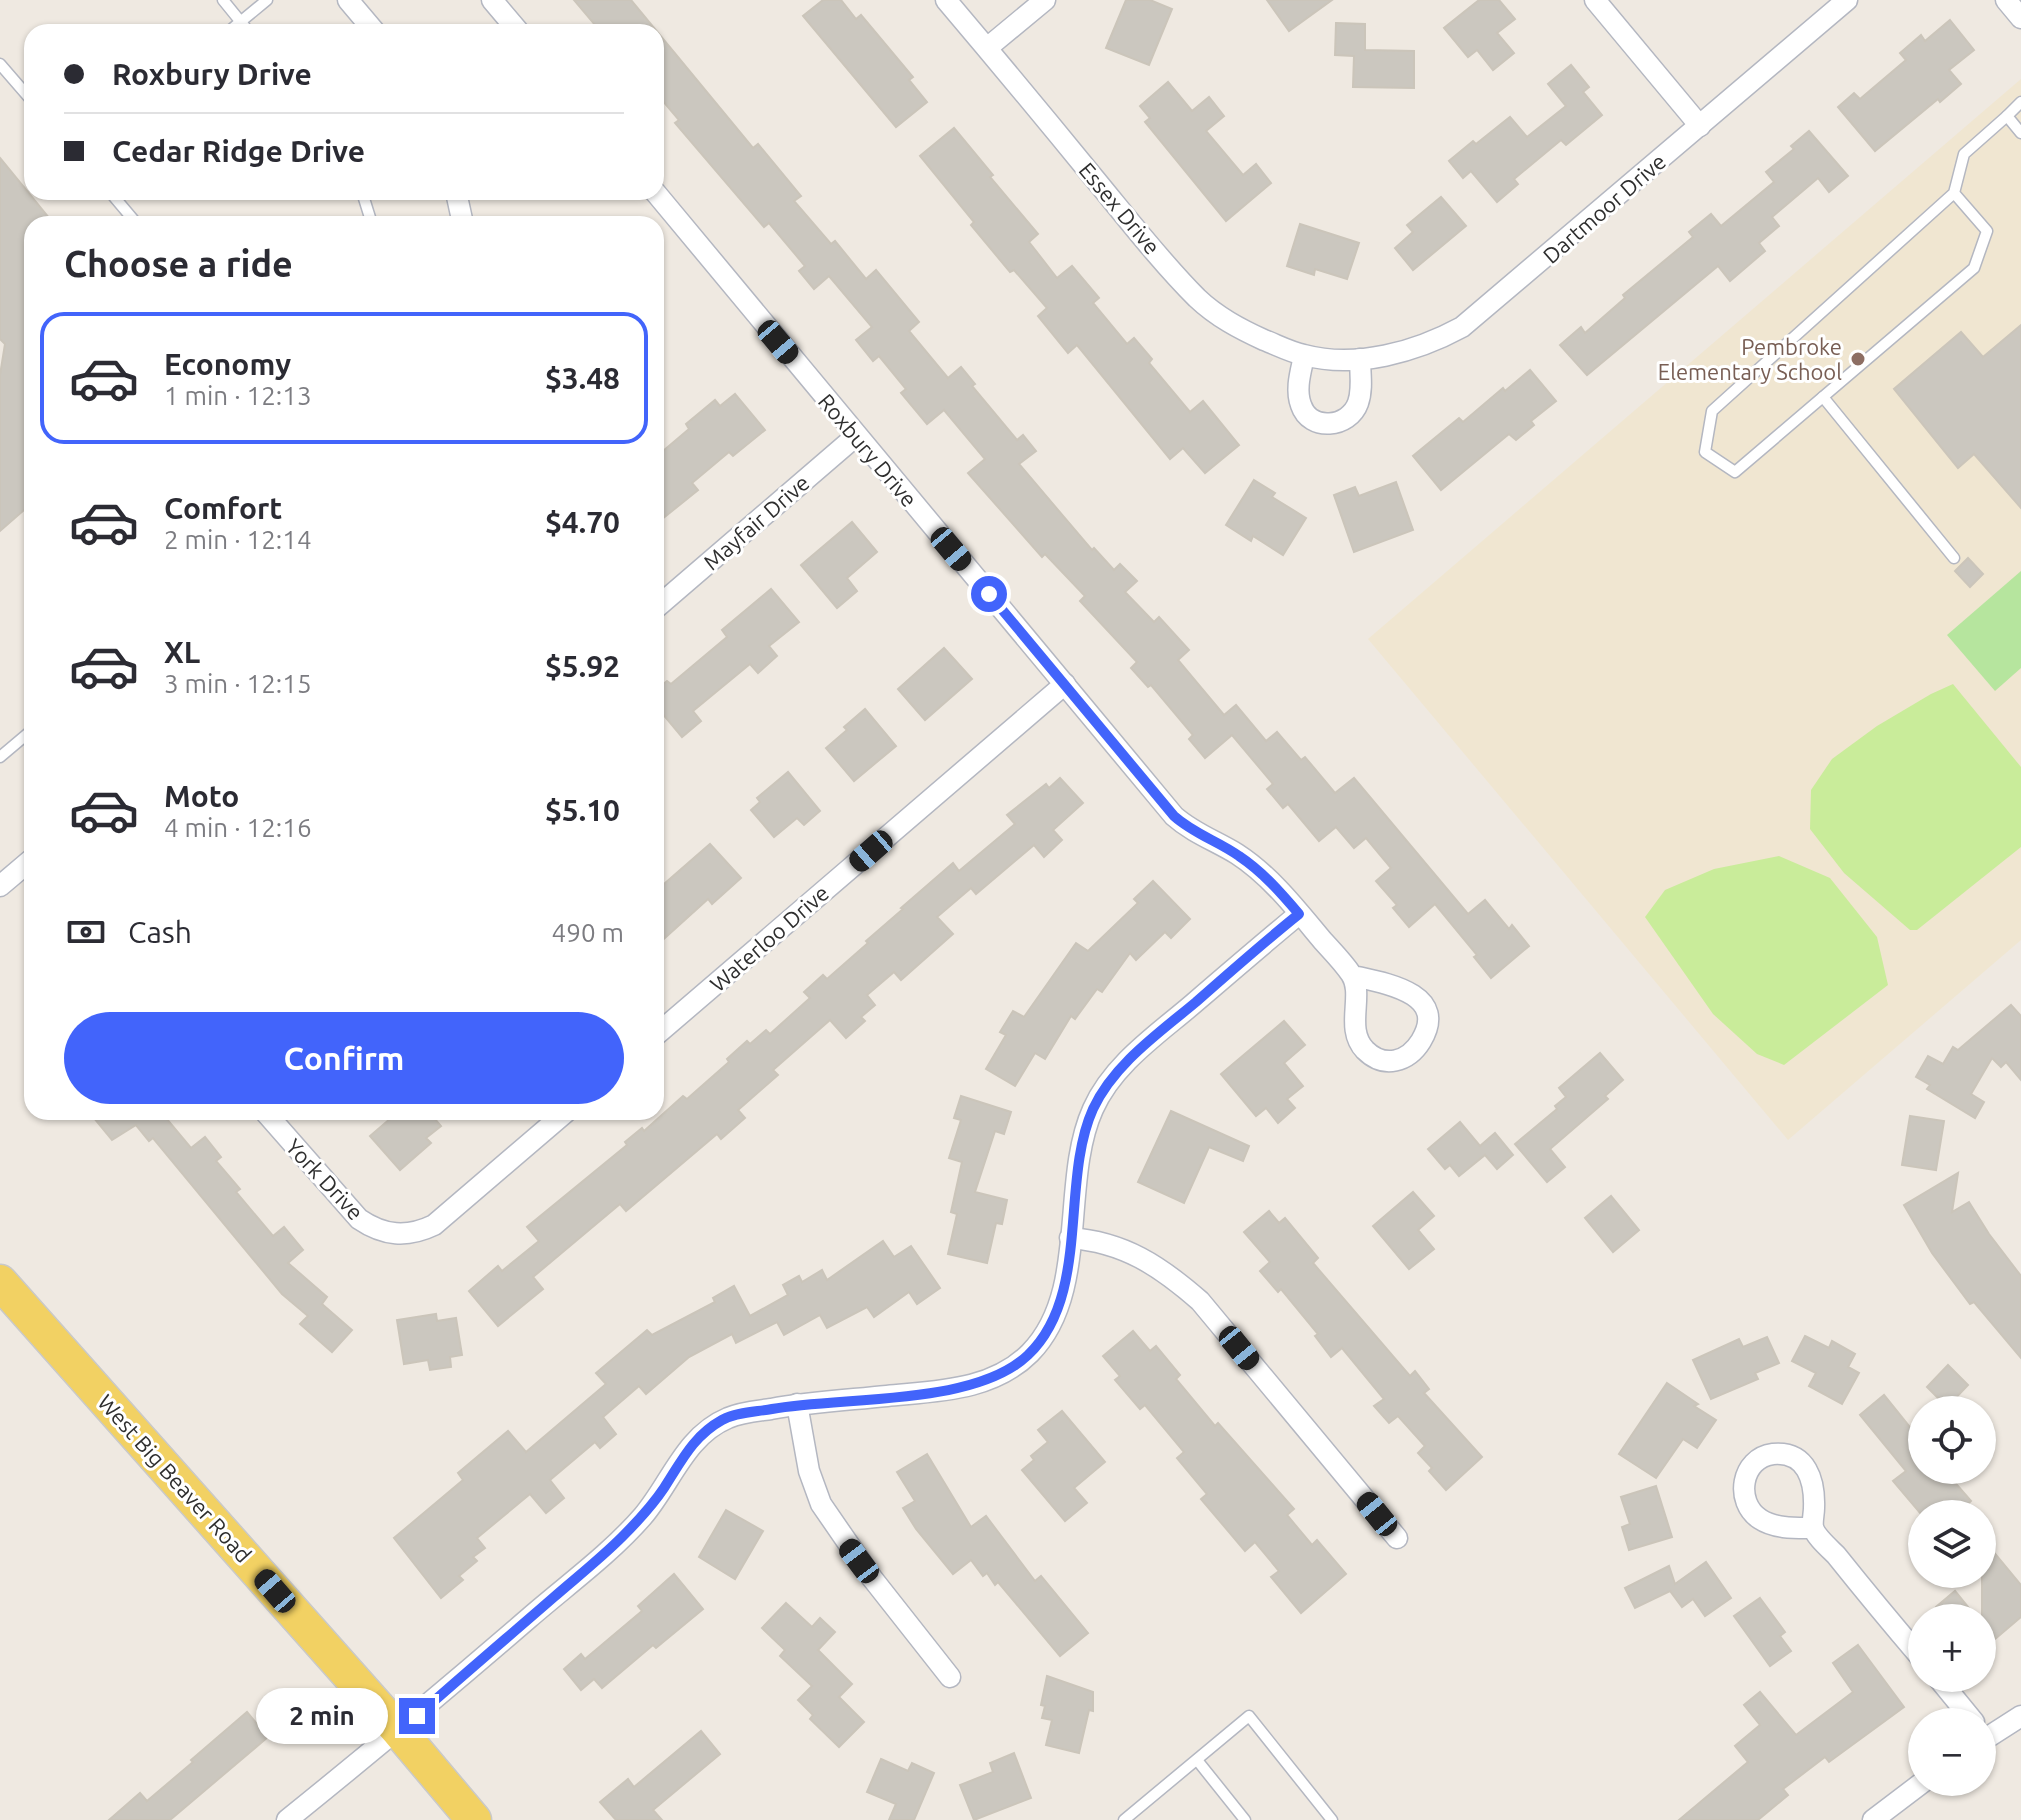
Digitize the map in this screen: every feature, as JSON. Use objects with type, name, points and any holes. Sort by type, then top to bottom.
[{"type":"main road","name":"West Big Beaver Road","points":[[0,1282],[399,1731],[474,1820]]},
{"type":"street","points":[[348,0],[368,24]]},
{"type":"street","points":[[492,0],[512,24]]},
{"type":"street","points":[[987,48],[1045,0]]},
{"type":"street","points":[[1595,0],[1700,126]]},
{"type":"street","name":"Dartmoor Drive","points":[[1335,360],[1404,351],[1462,327],[1847,0]]},
{"type":"street","points":[[2006,0],[2021,18]]},
{"type":"street","name":"Essex Drive","points":[[948,1],[1137,230],[1199,299],[1229,323],[1304,356],[1335,360]]},
{"type":"street","name":"Roxbury Drive","points":[[662,200],[1174,816],[1187,828],[1238,855],[1260,872],[1353,976]]},
{"type":"street","points":[[1304,356],[1299,386],[1301,407],[1311,420],[1329,424],[1344,420],[1360,399],[1360,359]]},
{"type":"street","name":"Mayfair Drive","points":[[664,601],[856,436]]},
{"type":"street","name":"Waterloo Drive","points":[[664,1028],[1065,684]]},
{"type":"street","points":[[0,886],[24,866]]},
{"type":"street","points":[[287,1820],[399,1731],[621,1539],[644,1515],[683,1456],[701,1435],[732,1416],[797,1404],[949,1390],[992,1379],[1014,1367],[1040,1342],[1056,1313],[1066,1276],[1084,1140],[1093,1109],[1110,1081],[1138,1051],[1299,914]]},
{"type":"street","points":[[1353,976],[1413,993],[1428,1019],[1424,1036],[1416,1050],[1390,1062],[1380,1060],[1364,1049],[1354,1026],[1353,976]]},
{"type":"street","name":"York Drive","points":[[272,1120],[359,1219],[370,1227],[393,1234],[420,1232],[434,1225],[557,1120]]},
{"type":"street","points":[[1070,1238],[1097,1240],[1146,1259],[1200,1301],[1397,1538]]},
{"type":"street","points":[[797,1404],[809,1471],[833,1526],[950,1677]]},
{"type":"street","points":[[1813,1528],[1908,1642]]},
{"type":"street","points":[[1949,1692],[1961,1708]]},
{"type":"street","points":[[1996,1727],[2021,1716]]},
{"type":"street","points":[[1873,1820],[1908,1793]]},
{"type":"lane","points":[[223,0],[241,22]]},
{"type":"lane","points":[[238,24],[267,0]]},
{"type":"lane","points":[[0,64],[24,92]]},
{"type":"lane","points":[[1954,193],[1987,231],[1974,268],[1735,472],[1705,452],[1712,411],[1954,193],[1964,154],[2021,102]]},
{"type":"lane","points":[[2007,116],[2021,133]]},
{"type":"lane","points":[[117,200],[130,216]]},
{"type":"lane","points":[[1823,397],[1954,558]]},
{"type":"lane","points":[[0,757],[24,737]]},
{"type":"lane","points":[[1124,1820],[1249,1716],[1332,1820]]},
{"type":"lane","points":[[1197,1760],[1245,1820]]},
{"type":"shaded area","name":"Pembroke Elementary School","points":[[2021,79],[2021,940],[1788,1140],[1368,639]]},
{"type":"green space","points":[[2021,571],[2021,668],[1995,691],[1947,635]]},
{"type":"green space","points":[[1953,684],[2021,767],[2021,847],[1917,930],[1910,930],[1844,873],[1810,829],[1811,790],[1832,759],[1877,726]]},
{"type":"green space","points":[[1779,856],[1830,878],[1877,937],[1888,985],[1784,1065],[1757,1054],[1713,1014],[1645,917],[1665,890],[1714,869]]},
{"type":"building","points":[[574,0],[631,0],[651,24],[594,24]]},
{"type":"building","points":[[823,0],[841,0],[856,19],[861,15],[913,77],[909,80],[927,102],[896,127],[803,16]]},
{"type":"building","points":[[1126,0],[1150,0],[1172,9],[1149,65],[1106,48]]},
{"type":"building","points":[[1267,0],[1332,0],[1289,31]]},
{"type":"building","points":[[1479,0],[1499,0],[1515,19],[1497,33],[1514,53],[1493,70],[1477,50],[1468,57],[1444,28]]},
{"type":"building","points":[[1950,20],[1974,50],[1949,70],[1961,84],[1875,151],[1838,107],[1854,93],[1860,99],[1906,60],[1900,53],[1921,35],[1925,41]]},
{"type":"building","points":[[1336,23],[1365,24],[1365,50],[1414,51],[1414,88],[1353,87],[1354,56],[1335,55]]},
{"type":"building","points":[[664,40],[753,148],[758,144],[801,196],[794,201],[831,244],[835,241],[866,279],[876,270],[919,322],[909,331],[948,378],[961,367],[975,384],[972,386],[1017,440],[1023,435],[1036,451],[1019,464],[1092,550],[1094,548],[1114,570],[1120,564],[1137,581],[1125,592],[1154,622],[1159,617],[1189,650],[1178,660],[1224,715],[1236,705],[1266,741],[1277,732],[1301,760],[1305,757],[1335,793],[1354,778],[1468,914],[1485,900],[1509,929],[1512,925],[1529,946],[1491,978],[1474,957],[1477,955],[1435,904],[1409,927],[1393,908],[1397,905],[1376,881],[1391,868],[1366,838],[1354,848],[1336,827],[1319,841],[1288,804],[1283,808],[1267,789],[1273,784],[1232,735],[1205,758],[1189,739],[1193,735],[1151,685],[1148,687],[1131,668],[1137,662],[1080,601],[1085,596],[1045,554],[1042,557],[968,473],[985,459],[944,410],[927,424],[901,393],[906,389],[879,356],[873,361],[856,340],[872,327],[829,276],[814,289],[799,271],[805,266],[769,223],[764,227],[675,123],[679,120],[664,102]]},
{"type":"building","points":[[1571,65],[1589,87],[1583,92],[1602,115],[1566,145],[1561,140],[1514,179],[1518,184],[1497,202],[1471,171],[1463,178],[1449,161],[1473,141],[1476,144],[1510,117],[1527,137],[1566,106],[1548,84]]},
{"type":"building","points":[[1168,82],[1192,111],[1209,97],[1224,116],[1206,131],[1243,175],[1256,164],[1271,183],[1226,221],[1145,122],[1150,118],[1140,106]]},
{"type":"building","points":[[954,128],[1038,234],[1029,242],[1057,278],[1072,266],[1099,298],[1093,303],[1127,344],[1134,338],[1152,359],[1149,363],[1190,412],[1203,401],[1239,445],[1205,473],[1183,448],[1170,459],[1077,345],[1068,353],[1038,316],[1047,308],[1014,270],[1010,272],[920,156]]},
{"type":"building","points":[[1809,131],[1848,176],[1829,192],[1818,178],[1772,217],[1779,226],[1759,243],[1765,251],[1730,281],[1718,266],[1587,375],[1560,345],[1581,327],[1585,333],[1625,298],[1623,295],[1693,237],[1689,232],[1711,214],[1721,226],[1774,182],[1766,172],[1794,149],[1791,146]]},
{"type":"building","points":[[0,158],[24,187],[24,200],[34,200],[47,216],[24,216],[24,510],[0,531],[0,375],[5,344],[0,339]]},
{"type":"building","points":[[1441,197],[1466,226],[1413,270],[1395,248],[1413,232],[1407,225]]},
{"type":"building","points":[[1300,224],[1359,243],[1347,279],[1315,269],[1314,275],[1287,266]]},
{"type":"building","points":[[2021,325],[2021,508],[1974,454],[1958,468],[1894,389],[1961,332],[1983,357]]},
{"type":"building","points":[[1530,370],[1556,401],[1531,421],[1534,425],[1516,440],[1509,434],[1441,490],[1413,456],[1459,418],[1463,422]]},
{"type":"building","points":[[735,394],[765,430],[733,456],[729,452],[692,483],[698,490],[664,518],[664,450],[689,429],[686,424],[715,400],[720,406]]},
{"type":"building","points":[[1254,480],[1275,493],[1272,497],[1306,518],[1283,555],[1253,536],[1251,541],[1226,525]]},
{"type":"building","points":[[1396,482],[1413,530],[1354,552],[1334,495],[1355,487],[1359,496]]},
{"type":"building","points":[[852,522],[877,552],[847,578],[857,591],[837,608],[801,565]]},
{"type":"building","points":[[1968,558],[1983,574],[1970,587],[1955,571]]},
{"type":"building","points":[[771,589],[799,622],[769,646],[777,656],[758,673],[750,664],[693,711],[701,721],[682,737],[664,716],[664,683],[667,681],[671,684],[727,637],[722,630]]},
{"type":"building","points":[[944,648],[972,679],[925,720],[898,689]]},
{"type":"building","points":[[865,709],[896,746],[854,781],[826,748]]},
{"type":"building","points":[[788,772],[820,811],[804,825],[797,818],[774,837],[751,810],[760,802],[757,798]]},
{"type":"building","points":[[1060,778],[1083,803],[1053,830],[1062,840],[1044,857],[1034,845],[976,894],[971,888],[937,917],[953,934],[901,980],[894,972],[867,995],[875,1005],[861,1017],[865,1021],[846,1038],[830,1020],[773,1070],[778,1075],[738,1110],[745,1118],[721,1139],[717,1134],[626,1211],[620,1204],[533,1277],[543,1289],[498,1326],[469,1291],[498,1266],[502,1271],[539,1241],[527,1227],[627,1145],[625,1142],[642,1128],[644,1131],[656,1120],[664,1120],[664,1113],[683,1096],[687,1099],[729,1062],[727,1059],[747,1041],[750,1044],[766,1030],[770,1034],[810,998],[804,992],[823,975],[827,979],[953,863],[959,871],[1015,824],[1007,815],[1046,784],[1049,788]]},
{"type":"building","points":[[710,844],[741,878],[712,904],[708,899],[664,939],[664,884]]},
{"type":"building","points":[[1153,881],[1190,919],[1171,938],[1165,932],[1136,960],[1130,953],[1102,992],[1097,989],[1075,1019],[1071,1016],[1045,1059],[1035,1053],[1015,1086],[986,1069],[1006,1035],[1000,1032],[1013,1011],[1024,1017],[1076,943],[1088,951],[1138,903],[1134,899]]},
{"type":"building","points":[[2011,1005],[2021,1016],[2021,1080],[2006,1062],[2001,1067],[1992,1058],[1971,1094],[1984,1102],[1975,1118],[1927,1089],[1930,1085],[1916,1077],[1928,1056],[1943,1064],[1953,1047],[1958,1050]]},
{"type":"building","points":[[1284,1021],[1305,1045],[1284,1063],[1303,1086],[1287,1099],[1295,1108],[1278,1123],[1266,1108],[1256,1116],[1221,1074]]},
{"type":"building","points":[[1600,1053],[1623,1080],[1605,1096],[1608,1099],[1550,1149],[1565,1167],[1547,1182],[1515,1144],[1557,1109],[1555,1106],[1566,1097],[1559,1088]]},
{"type":"building","points":[[961,1096],[1011,1112],[1004,1134],[995,1131],[975,1192],[1007,1200],[1002,1224],[996,1223],[987,1263],[948,1254],[957,1214],[951,1212],[962,1162],[949,1158],[961,1120],[954,1118]]},
{"type":"building","points":[[1171,1111],[1249,1146],[1243,1161],[1209,1147],[1184,1203],[1138,1182]]},
{"type":"building","points":[[1910,1116],[1944,1121],[1936,1170],[1902,1165]]},
{"type":"building","points":[[96,1120],[168,1120],[191,1148],[205,1137],[221,1157],[216,1161],[240,1189],[236,1192],[273,1236],[284,1227],[303,1250],[288,1263],[327,1297],[322,1304],[352,1330],[332,1352],[300,1324],[308,1316],[282,1294],[153,1138],[149,1141],[136,1125],[112,1140]]},
{"type":"building","points":[[389,1120],[436,1120],[441,1126],[426,1138],[431,1143],[400,1170],[370,1136]]},
{"type":"building","points":[[1460,1122],[1480,1146],[1495,1133],[1513,1155],[1497,1169],[1485,1155],[1459,1176],[1450,1165],[1445,1169],[1428,1149]]},
{"type":"building","points":[[1958,1173],[1952,1212],[1969,1202],[2021,1276],[2021,1358],[1974,1302],[1970,1304],[1932,1253],[1904,1205]]},
{"type":"building","points":[[1413,1192],[1434,1216],[1418,1230],[1434,1249],[1409,1269],[1373,1226]]},
{"type":"building","points":[[1611,1196],[1639,1230],[1613,1252],[1585,1218]]},
{"type":"building","points":[[1269,1211],[1279,1223],[1285,1218],[1318,1258],[1313,1263],[1410,1376],[1415,1371],[1429,1389],[1424,1393],[1482,1457],[1446,1490],[1418,1453],[1425,1446],[1398,1416],[1389,1423],[1374,1406],[1384,1399],[1342,1348],[1331,1357],[1315,1336],[1318,1334],[1281,1289],[1278,1292],[1260,1271],[1270,1262],[1244,1232]]},
{"type":"building","points":[[883,1241],[894,1257],[911,1246],[940,1288],[917,1304],[909,1292],[874,1317],[867,1307],[827,1328],[820,1315],[784,1335],[777,1322],[736,1343],[732,1334],[689,1357],[646,1394],[639,1386],[603,1417],[616,1434],[600,1448],[595,1442],[550,1480],[564,1498],[546,1513],[530,1494],[477,1538],[485,1548],[473,1557],[477,1561],[459,1576],[463,1580],[441,1598],[394,1538],[463,1480],[458,1473],[508,1431],[526,1452],[606,1384],[596,1373],[647,1330],[652,1335],[715,1302],[713,1298],[734,1286],[750,1316],[788,1295],[783,1285],[799,1276],[802,1282],[822,1270],[827,1280]]},
{"type":"building","points":[[436,1314],[437,1321],[456,1318],[462,1355],[450,1357],[451,1367],[430,1370],[428,1360],[404,1364],[397,1320]]},
{"type":"building","points":[[1133,1331],[1150,1351],[1156,1346],[1180,1375],[1176,1379],[1215,1426],[1218,1423],[1294,1509],[1287,1515],[1312,1545],[1317,1540],[1346,1574],[1301,1613],[1271,1577],[1279,1571],[1255,1542],[1245,1551],[1201,1499],[1207,1494],[1177,1458],[1184,1452],[1145,1405],[1140,1409],[1115,1380],[1120,1376],[1103,1356]]},
{"type":"building","points":[[1805,1336],[1829,1348],[1832,1341],[1855,1354],[1848,1367],[1859,1373],[1842,1404],[1809,1386],[1816,1373],[1792,1361]]},
{"type":"building","points":[[1767,1337],[1779,1363],[1755,1373],[1758,1379],[1711,1399],[1693,1360],[1739,1339],[1743,1347]]},
{"type":"building","points":[[1948,1365],[1968,1385],[1958,1396],[1936,1396],[1927,1387]]},
{"type":"building","points":[[1667,1383],[1716,1420],[1697,1448],[1683,1439],[1656,1478],[1619,1454]]},
{"type":"building","points":[[1884,1395],[1908,1425],[1908,1484],[1956,1484],[1970,1500],[1909,1500],[1893,1481],[1906,1471],[1860,1415]]},
{"type":"building","points":[[1062,1411],[1105,1462],[1074,1488],[1087,1503],[1065,1521],[1022,1470],[1034,1460],[1031,1456],[1048,1442],[1038,1430]]},
{"type":"building","points":[[927,1454],[971,1527],[986,1516],[1035,1581],[1041,1576],[1088,1633],[1060,1656],[998,1582],[995,1585],[987,1573],[983,1576],[971,1560],[953,1574],[916,1529],[903,1508],[915,1501],[897,1472]]},
{"type":"building","points":[[1656,1486],[1672,1537],[1629,1550],[1622,1527],[1630,1524],[1621,1497]]},
{"type":"building","points":[[726,1510],[763,1531],[735,1579],[699,1557]]},
{"type":"building","points":[[1996,1555],[2021,1585],[2021,1617],[1996,1638],[1996,1604],[1982,1604],[1982,1588],[1996,1588]]},
{"type":"building","points":[[1706,1562],[1731,1598],[1705,1616],[1693,1599],[1682,1607],[1670,1591],[1635,1608],[1625,1588],[1669,1566],[1675,1584]]},
{"type":"building","points":[[674,1574],[703,1609],[656,1648],[653,1645],[602,1688],[594,1679],[581,1690],[564,1669],[581,1654],[585,1659],[642,1611],[638,1606]]},
{"type":"building","points":[[1955,1591],[1966,1604],[1940,1604]]},
{"type":"building","points":[[1760,1598],[1785,1632],[1780,1636],[1791,1651],[1770,1666],[1734,1616]]},
{"type":"building","points":[[786,1603],[812,1627],[820,1618],[835,1632],[818,1650],[852,1684],[839,1697],[864,1722],[839,1747],[810,1719],[813,1715],[798,1700],[812,1686],[780,1656],[785,1650],[762,1628]]},
{"type":"building","points":[[1858,1645],[1904,1707],[1829,1762],[1825,1757],[1783,1789],[1788,1795],[1758,1820],[1679,1820],[1748,1762],[1735,1746],[1760,1725],[1744,1705],[1760,1692],[1796,1735],[1853,1692],[1833,1663]]},
{"type":"building","points":[[1047,1676],[1093,1692],[1093,1711],[1089,1710],[1079,1753],[1046,1745],[1052,1720],[1042,1718],[1045,1706],[1041,1705]]},
{"type":"building","points":[[247,1712],[268,1737],[170,1820],[109,1820],[140,1793],[147,1801]]},
{"type":"building","points":[[701,1731],[720,1754],[653,1810],[662,1820],[616,1820],[600,1802],[628,1779],[634,1787]]},
{"type":"building","points":[[1014,1753],[1031,1798],[974,1820],[960,1785],[993,1772],[990,1763]]},
{"type":"building","points":[[881,1759],[908,1771],[912,1763],[934,1773],[914,1820],[889,1820],[896,1804],[867,1792]]},
{"type":"place","name":"Pembroke Elementary School","points":[[1858,359]]},
{"type":"route","points":[[417,1716],[621,1539],[644,1515],[683,1456],[701,1435],[719,1422],[732,1416],[797,1404],[949,1390],[977,1384],[1014,1367],[1029,1355],[1056,1313],[1066,1276],[1084,1140],[1093,1109],[1110,1081],[1138,1051],[1299,914],[1260,872],[1238,855],[1187,828],[1174,816],[989,594]]}]
